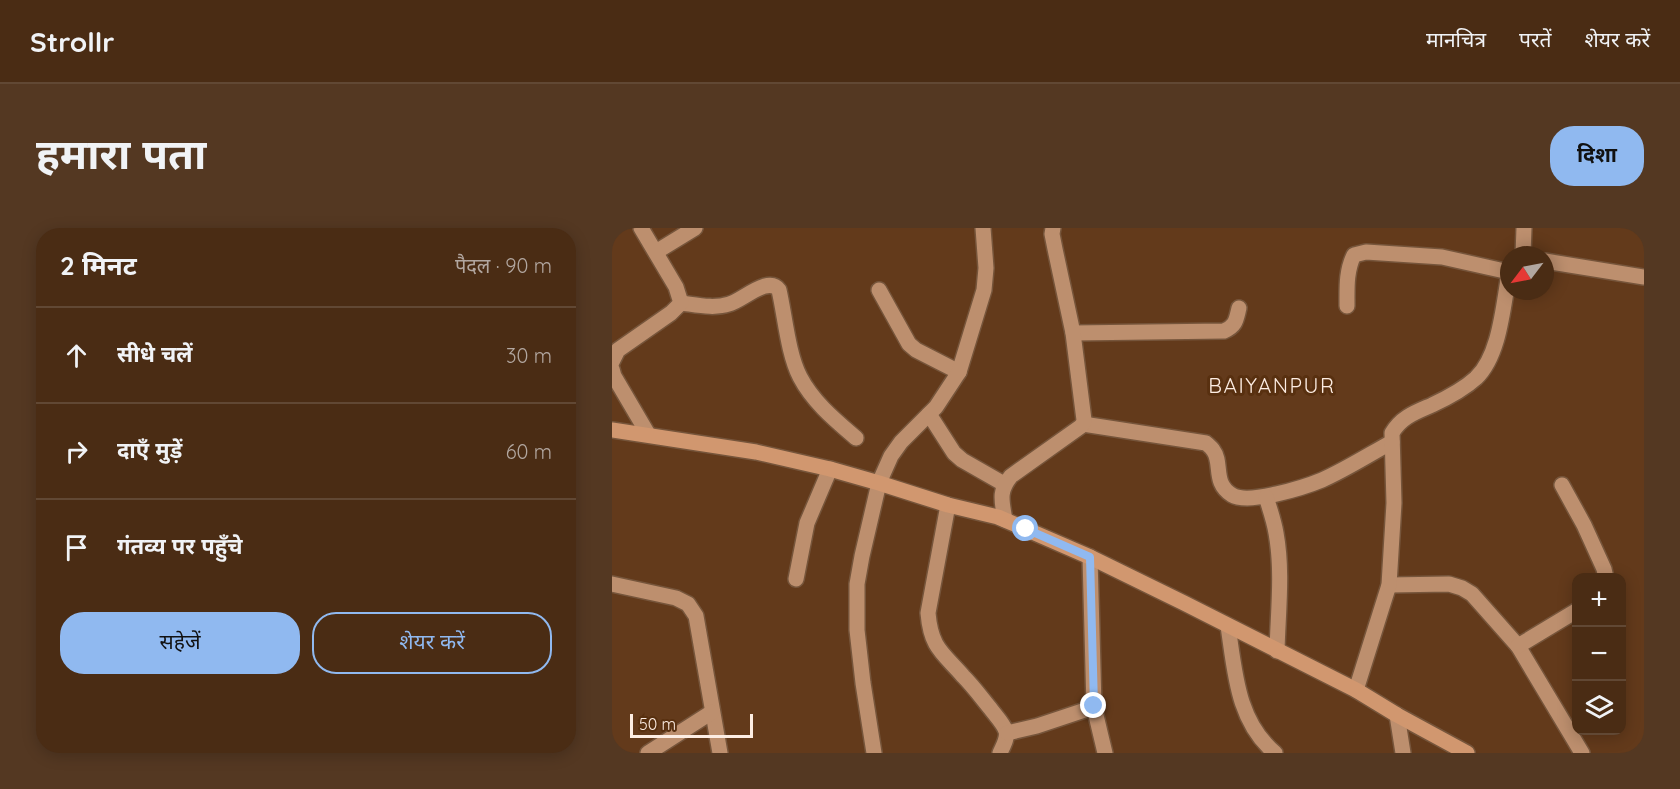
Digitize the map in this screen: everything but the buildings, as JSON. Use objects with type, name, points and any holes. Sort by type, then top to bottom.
[{"type":"main road","points":[[612,430],[756,452],[879,483],[1005,520],[1090,557],[1356,690],[1467,753]]},
{"type":"street","points":[[641,228],[676,287],[681,303]]},
{"type":"street","points":[[656,252],[695,228]]},
{"type":"street","points":[[874,753],[857,630],[857,584],[862,556],[879,483],[891,456],[901,442],[936,407],[959,372],[984,290],[986,268],[983,228]]},
{"type":"street","points":[[1053,228],[1054,249],[1073,333],[1084,415],[1083,424]]},
{"type":"street","points":[[1523,246],[1524,228]]},
{"type":"street","points":[[1347,306],[1349,264],[1354,255],[1366,252],[1442,257],[1500,271]]},
{"type":"street","points":[[1554,262],[1644,277]]},
{"type":"street","points":[[681,303],[702,306],[730,304],[765,286],[777,286],[794,360],[800,376],[827,413],[856,438]]},
{"type":"street","points":[[879,290],[909,344],[916,350],[959,372]]},
{"type":"street","points":[[1356,690],[1389,585],[1394,503],[1392,433],[1397,424],[1406,417],[1456,392],[1474,381],[1481,373],[1498,336],[1504,300]]},
{"type":"street","points":[[612,362],[618,350],[671,313],[681,303]]},
{"type":"street","points":[[1073,333],[1224,331],[1232,327],[1239,308]]},
{"type":"street","points":[[612,369],[648,434]]},
{"type":"street","points":[[929,414],[954,453],[1004,484]]},
{"type":"street","points":[[1005,520],[1001,493],[1004,484],[1011,476],[1083,424],[1206,443],[1214,450],[1218,475],[1224,488],[1233,496],[1243,498],[1266,496],[1322,480],[1392,442]]},
{"type":"street","points":[[796,579],[807,523],[830,470]]},
{"type":"street","points":[[1562,485],[1584,525],[1605,573]]},
{"type":"street","points":[[1266,496],[1276,531],[1279,553],[1277,651]]},
{"type":"street","points":[[948,505],[928,613],[929,627],[934,642],[943,656],[969,682],[1000,721],[1006,733],[1000,753]]},
{"type":"street","points":[[1090,557],[1094,706],[1105,753]]},
{"type":"street","points":[[612,584],[676,598],[688,604],[696,616],[720,753]]},
{"type":"street","points":[[1389,585],[1449,584],[1472,594],[1518,646],[1582,753]]},
{"type":"street","points":[[1518,646],[1572,613]]},
{"type":"street","points":[[1228,626],[1238,690],[1246,716],[1262,743],[1275,753]]},
{"type":"street","points":[[1006,733],[1037,726],[1094,706]]},
{"type":"street","points":[[648,753],[712,712]]},
{"type":"street","points":[[1397,715],[1403,753]]},
{"type":"district","name":"BAIYANPUR","points":[[1272,385]]},
{"type":"route","points":[[1026,529],[1090,557],[1094,706]]}]
